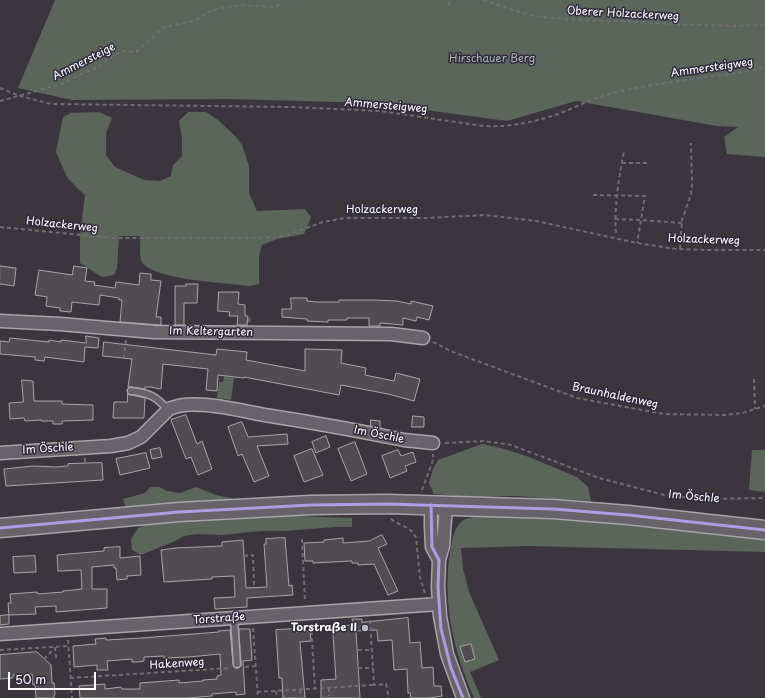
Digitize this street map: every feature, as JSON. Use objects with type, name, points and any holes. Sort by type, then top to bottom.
[{"type":"main road","points":[[0,528],[187,512],[310,505],[388,504],[519,507],[587,512],[765,530]]},
{"type":"street","name":"Im Keltergarten","points":[[0,321],[60,324],[154,332],[391,334],[423,338]]},
{"type":"street","name":"Im Öschle","points":[[0,453],[111,446],[128,443],[141,437],[168,410],[175,406],[182,405],[207,406],[320,424],[404,440],[433,443]]},
{"type":"street","points":[[439,505],[431,527],[432,547],[439,560],[438,587],[433,604],[451,668],[463,698]]},
{"type":"street","name":"Torstraße","points":[[0,634],[433,604]]},
{"type":"lane","points":[[131,391],[144,392],[153,396],[168,410]]},
{"type":"lane","points":[[234,618],[237,664]]},
{"type":"path","name":"Ammersteige","points":[[0,101],[62,84],[100,66],[112,56],[124,52],[136,52],[164,26],[194,21],[212,10],[240,4],[275,6],[278,5],[280,0]]},
{"type":"path","points":[[448,5],[450,0]]},
{"type":"path","name":"Oberer Holzackerweg","points":[[484,0],[518,12],[570,20],[680,25],[765,25]]},
{"type":"path","name":"Ammersteigweg","points":[[0,88],[20,96],[51,104],[290,107],[380,111],[483,126],[498,126],[522,124],[554,115],[608,94],[661,83],[765,68]]},
{"type":"path","points":[[680,249],[682,223],[692,184],[692,143]]},
{"type":"path","points":[[616,233],[616,196],[624,150]]},
{"type":"path","points":[[622,163],[647,163]]},
{"type":"path","points":[[593,195],[645,196],[637,243]]},
{"type":"path","name":"Holzackerweg","points":[[0,227],[113,238],[242,238],[277,237],[323,222],[346,218],[486,216],[536,221],[637,243],[680,249],[765,250]]},
{"type":"path","points":[[615,219],[682,223]]},
{"type":"path","name":"Braunhaldenweg","points":[[423,338],[453,352],[577,398],[664,414],[724,415],[765,406]]},
{"type":"path","points":[[124,358],[125,344]]},
{"type":"path","points":[[754,379],[754,409]]},
{"type":"path","name":"Im Öschle","points":[[433,443],[483,442],[511,445],[598,478],[641,490],[677,497],[711,500],[765,498]]},
{"type":"path","points":[[417,492],[421,491],[428,477],[433,460],[433,443]]},
{"type":"path","points":[[388,504],[390,518],[394,522],[414,533],[421,585],[433,604]]},
{"type":"path","points":[[302,539],[315,689]]},
{"type":"path","points":[[244,556],[253,555],[254,584],[252,587]]},
{"type":"path","points":[[369,608],[374,685]]},
{"type":"path","points":[[252,617],[258,698]]},
{"type":"path","points":[[67,629],[72,698]]},
{"type":"path","points":[[55,646],[56,658]]},
{"type":"path","points":[[0,650],[68,646]]},
{"type":"path","points":[[44,659],[51,652],[50,647]]},
{"type":"path","points":[[358,650],[372,650]]},
{"type":"path","points":[[243,667],[255,666]]},
{"type":"path","name":"Hakenweg","points":[[70,678],[230,668]]},
{"type":"path","points":[[358,668],[373,668]]},
{"type":"path","points":[[92,672],[93,677]]},
{"type":"path","points":[[257,692],[386,684],[389,698]]},
{"type":"path","points":[[329,688],[329,696]]},
{"type":"path","points":[[300,690],[300,698]]},
{"type":"path","points":[[276,691],[277,698]]},
{"type":"green space","name":"Hirschauer Berg","points":[[55,0],[765,0],[765,157],[727,154],[724,137],[738,127],[717,126],[576,101],[507,121],[373,103],[228,99],[72,100],[18,88]]},
{"type":"green space","points":[[99,112],[112,118],[106,133],[106,155],[115,167],[144,180],[160,181],[171,176],[173,165],[182,156],[182,139],[179,121],[188,112],[206,112],[218,120],[236,137],[242,145],[249,166],[249,193],[257,211],[305,209],[311,217],[304,234],[277,239],[262,245],[259,256],[259,284],[249,286],[208,282],[158,272],[147,267],[141,260],[140,236],[119,236],[117,268],[114,275],[102,277],[80,263],[80,235],[85,195],[67,177],[56,152],[63,117],[71,113]]},
{"type":"green space","points":[[224,376],[234,378],[231,400],[217,398],[219,382],[223,382]]},
{"type":"green space","points":[[482,444],[501,448],[529,457],[577,477],[588,487],[591,501],[514,496],[468,497],[434,494],[429,483],[433,469],[438,460]]},
{"type":"green space","points":[[752,450],[765,450],[765,492],[749,490]]},
{"type":"green space","points":[[150,487],[159,487],[167,491],[180,493],[196,487],[239,502],[126,508],[123,499],[145,493]]},
{"type":"green space","points":[[272,515],[352,518],[352,527],[260,531],[223,535],[197,534],[184,536],[141,555],[132,550],[131,539],[138,528],[152,522],[181,519],[201,520]]},
{"type":"green space","points":[[478,516],[579,520],[765,534],[765,552],[528,546],[461,548],[463,569],[469,592],[499,660],[470,672],[481,698],[474,698],[461,663],[452,627],[449,609],[448,572],[451,544],[458,525],[469,518]]},
{"type":"building","points":[[0,266],[16,268],[14,286],[0,284]]},
{"type":"building","points":[[74,266],[87,268],[85,281],[95,282],[94,285],[115,288],[116,282],[139,285],[140,273],[151,274],[151,280],[161,281],[156,317],[161,317],[161,325],[120,322],[122,300],[119,300],[119,298],[100,295],[99,305],[72,302],[71,312],[60,311],[60,308],[46,306],[47,297],[35,295],[39,270],[72,275]]},
{"type":"building","points":[[186,284],[198,284],[197,303],[184,303],[184,325],[175,325],[175,286],[186,286]]},
{"type":"building","points":[[219,292],[239,292],[238,304],[245,305],[245,316],[248,316],[247,325],[237,325],[238,316],[229,316],[230,312],[218,311]]},
{"type":"building","points":[[291,298],[307,298],[307,301],[317,302],[339,302],[339,300],[374,300],[397,301],[411,304],[411,301],[433,306],[429,320],[417,317],[416,321],[403,318],[403,325],[380,323],[380,326],[369,326],[369,318],[347,318],[347,320],[328,320],[328,322],[307,321],[307,319],[282,317],[282,309],[291,309]]},
{"type":"building","points":[[86,336],[99,338],[98,348],[85,347],[84,362],[45,357],[44,361],[35,360],[35,357],[0,354],[0,341],[9,342],[10,338],[49,342],[49,340],[61,342],[61,340],[86,343]]},
{"type":"building","points":[[104,342],[216,355],[217,349],[247,352],[246,360],[305,371],[305,349],[342,350],[341,363],[366,368],[365,375],[394,381],[396,373],[420,379],[414,401],[388,394],[341,385],[339,395],[244,377],[218,375],[217,391],[206,390],[208,369],[163,364],[161,389],[145,387],[145,389],[128,387],[132,359],[103,356]]},
{"type":"building","points":[[22,380],[33,381],[34,401],[62,401],[62,404],[93,405],[93,420],[62,421],[62,424],[53,424],[53,421],[25,421],[24,418],[10,419],[9,403],[23,402]]},
{"type":"building","points":[[128,394],[145,398],[144,418],[113,418],[114,402],[127,402]]},
{"type":"building","points":[[186,415],[197,444],[202,441],[212,469],[198,475],[191,457],[186,459],[171,420]]},
{"type":"building","points":[[413,416],[424,417],[424,427],[412,427]]},
{"type":"building","points":[[371,420],[380,421],[380,428],[371,426]]},
{"type":"building","points":[[242,422],[248,437],[287,434],[288,444],[257,446],[269,476],[254,482],[242,454],[238,456],[228,427]]},
{"type":"building","points":[[326,436],[330,447],[316,453],[312,442]]},
{"type":"building","points":[[355,442],[367,474],[351,481],[338,449]]},
{"type":"building","points":[[160,448],[162,457],[152,459],[150,450]]},
{"type":"building","points":[[312,449],[323,475],[304,482],[294,456]]},
{"type":"building","points":[[398,450],[401,456],[413,452],[416,462],[405,466],[407,471],[390,478],[382,456]]},
{"type":"building","points":[[146,453],[150,468],[120,475],[116,459]]},
{"type":"building","points":[[102,463],[103,480],[6,486],[4,469],[33,466],[56,467],[68,466],[68,464]]},
{"type":"building","points":[[382,535],[387,544],[378,548],[398,591],[388,595],[374,564],[358,565],[358,563],[352,563],[352,561],[313,563],[313,561],[305,561],[304,543],[324,542],[324,540],[343,538],[343,543],[369,541]]},
{"type":"building","points":[[285,538],[289,586],[292,585],[293,595],[247,598],[247,607],[215,609],[214,598],[235,597],[234,576],[164,582],[161,550],[222,546],[222,542],[243,540],[246,588],[267,587],[264,544],[266,544],[266,539]]},
{"type":"building","points":[[120,547],[120,558],[140,556],[141,575],[127,576],[127,579],[117,580],[116,568],[114,568],[114,565],[92,567],[92,589],[107,589],[107,608],[56,612],[56,606],[35,607],[36,614],[9,615],[8,603],[11,603],[10,594],[37,592],[38,594],[82,589],[81,570],[58,571],[57,555],[104,551],[104,548]]},
{"type":"building","points":[[35,556],[36,572],[14,573],[13,557]]},
{"type":"building","points":[[9,615],[9,624],[0,625],[0,616]]},
{"type":"building","points":[[408,618],[410,643],[420,642],[422,668],[433,667],[434,686],[441,686],[442,696],[411,698],[410,693],[408,693],[407,669],[394,670],[392,640],[378,641],[377,630],[356,631],[360,698],[321,698],[321,680],[336,679],[333,634],[335,634],[335,626],[353,625],[352,619],[362,619],[362,622]]},
{"type":"building","points":[[239,629],[250,629],[252,660],[243,661],[245,694],[236,695],[236,692],[187,698],[80,698],[79,686],[105,684],[105,689],[121,687],[122,689],[140,689],[140,683],[179,680],[179,683],[217,679],[217,676],[221,675],[220,654],[164,658],[164,656],[144,657],[144,661],[138,662],[132,662],[132,659],[107,661],[108,670],[97,670],[97,665],[74,667],[73,646],[96,644],[95,639],[106,638],[106,640],[142,638],[230,630],[233,664],[235,668],[238,668],[241,666]]},
{"type":"building","points":[[296,629],[296,632],[310,631],[311,641],[300,642],[305,698],[283,698],[282,678],[279,678],[276,630]]},
{"type":"building","points":[[471,644],[475,659],[465,662],[460,647]]},
{"type":"building","points":[[37,652],[51,665],[52,683],[54,683],[54,698],[36,698],[35,684],[33,685],[32,674],[13,675],[13,678],[0,679],[0,655]]},
{"type":"transit line","points":[[0,528],[179,512],[311,505],[388,504],[553,509],[628,515],[765,530]]},
{"type":"transit line","points":[[431,505],[432,547],[439,560],[438,587],[441,629],[451,668],[463,698]]},
{"type":"place","name":"Torstraße II","points":[[365,628]]}]
